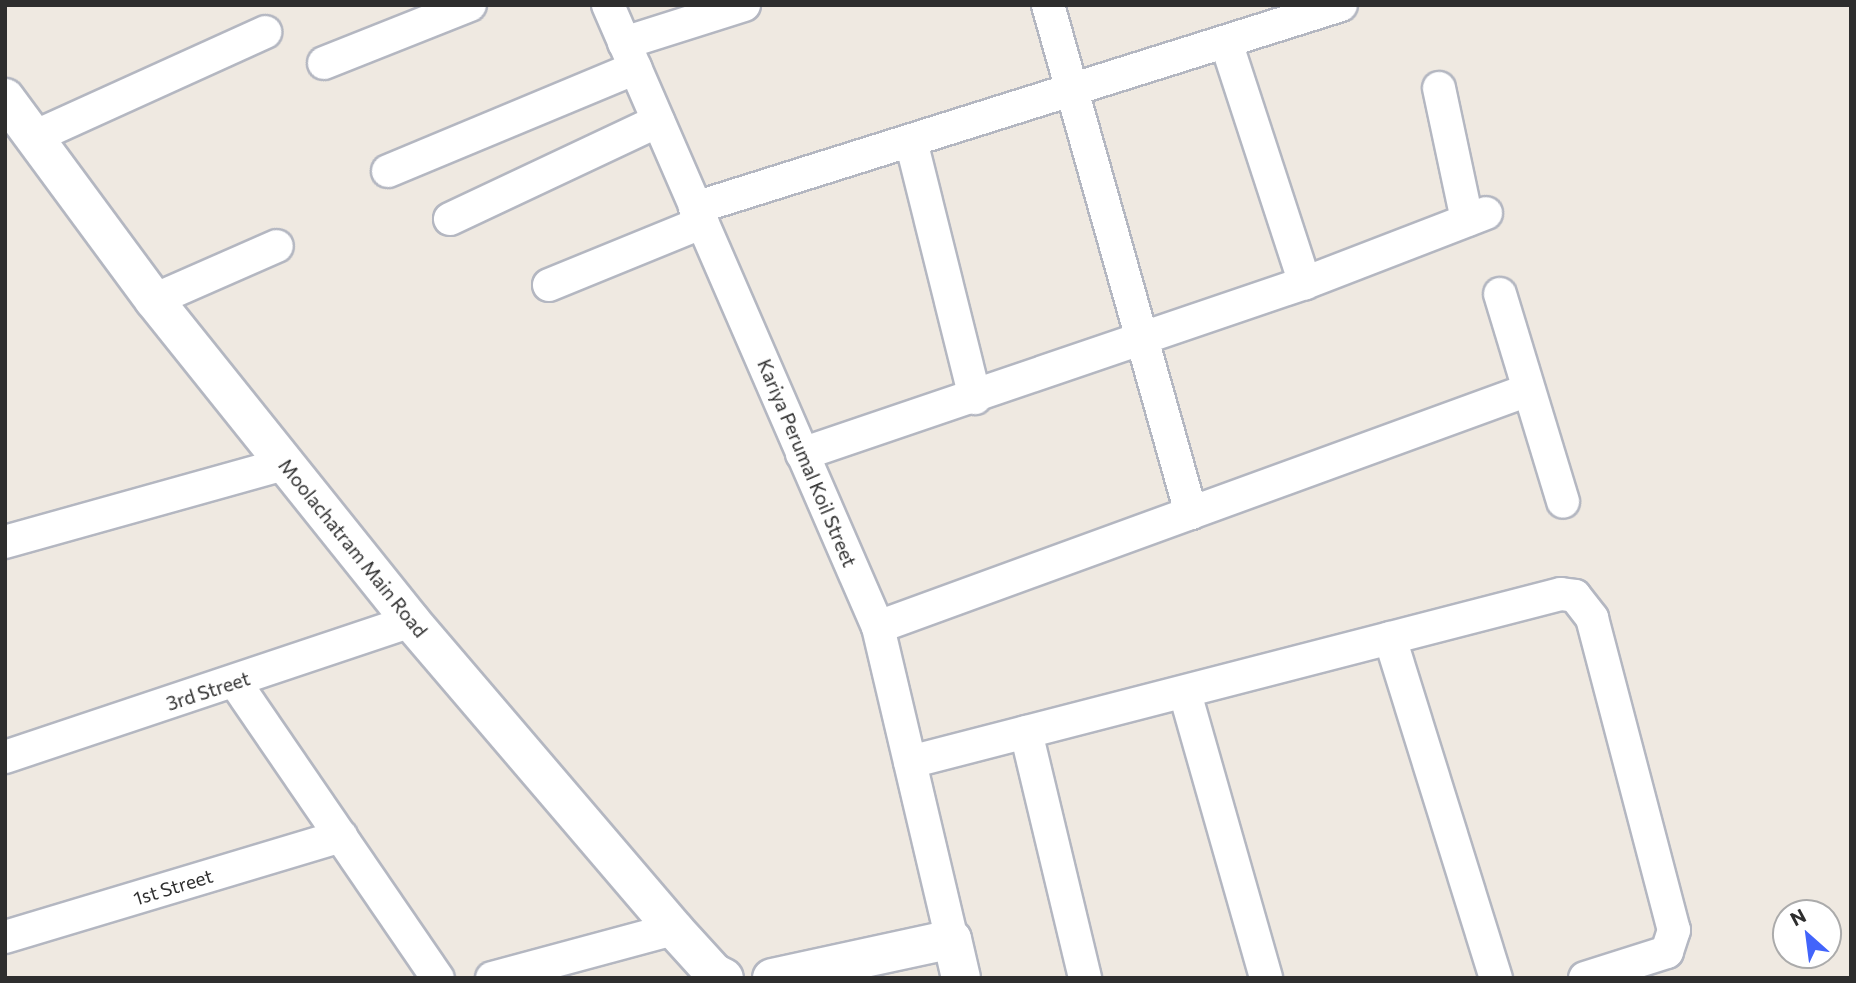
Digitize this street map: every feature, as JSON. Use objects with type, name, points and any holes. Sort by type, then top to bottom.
[{"type":"street","points":[[324,63],[470,5]]},
{"type":"street","name":"Kariya Perumal Koil Street","points":[[608,5],[878,627],[952,939]]},
{"type":"street","points":[[388,171],[629,55],[744,5]]},
{"type":"street","points":[[1048,5],[1191,513]]},
{"type":"street","points":[[549,285],[699,215],[911,141],[1341,5]]},
{"type":"street","points":[[34,137],[265,32]]},
{"type":"street","points":[[1226,41],[1305,282]]},
{"type":"street","points":[[802,454],[1142,340],[1305,282],[1477,216],[1439,88]]},
{"type":"street","name":"Moolachatram Main Road","points":[[5,98],[154,300],[411,621],[674,929],[714,973],[724,978]]},
{"type":"street","points":[[450,219],[658,121]]},
{"type":"street","points":[[911,141],[975,398]]},
{"type":"street","points":[[154,300],[277,246]]},
{"type":"street","points":[[1500,295],[1563,502]]},
{"type":"street","points":[[878,627],[1528,390]]},
{"type":"street","points":[[5,542],[285,464]]},
{"type":"street","points":[[910,762],[1185,694],[1561,594],[1585,603],[1674,930],[1667,952],[1585,978]]},
{"type":"street","name":"3rd Street","points":[[5,757],[411,621]]},
{"type":"street","points":[[1390,638],[1496,978]]},
{"type":"street","points":[[235,682],[438,978]]},
{"type":"street","points":[[1185,694],[1266,978]]},
{"type":"street","points":[[1026,732],[1085,978]]},
{"type":"street","name":"1st Street","points":[[5,937],[341,836]]},
{"type":"street","points":[[492,978],[674,929]]},
{"type":"street","points":[[772,978],[952,939],[961,978]]}]
